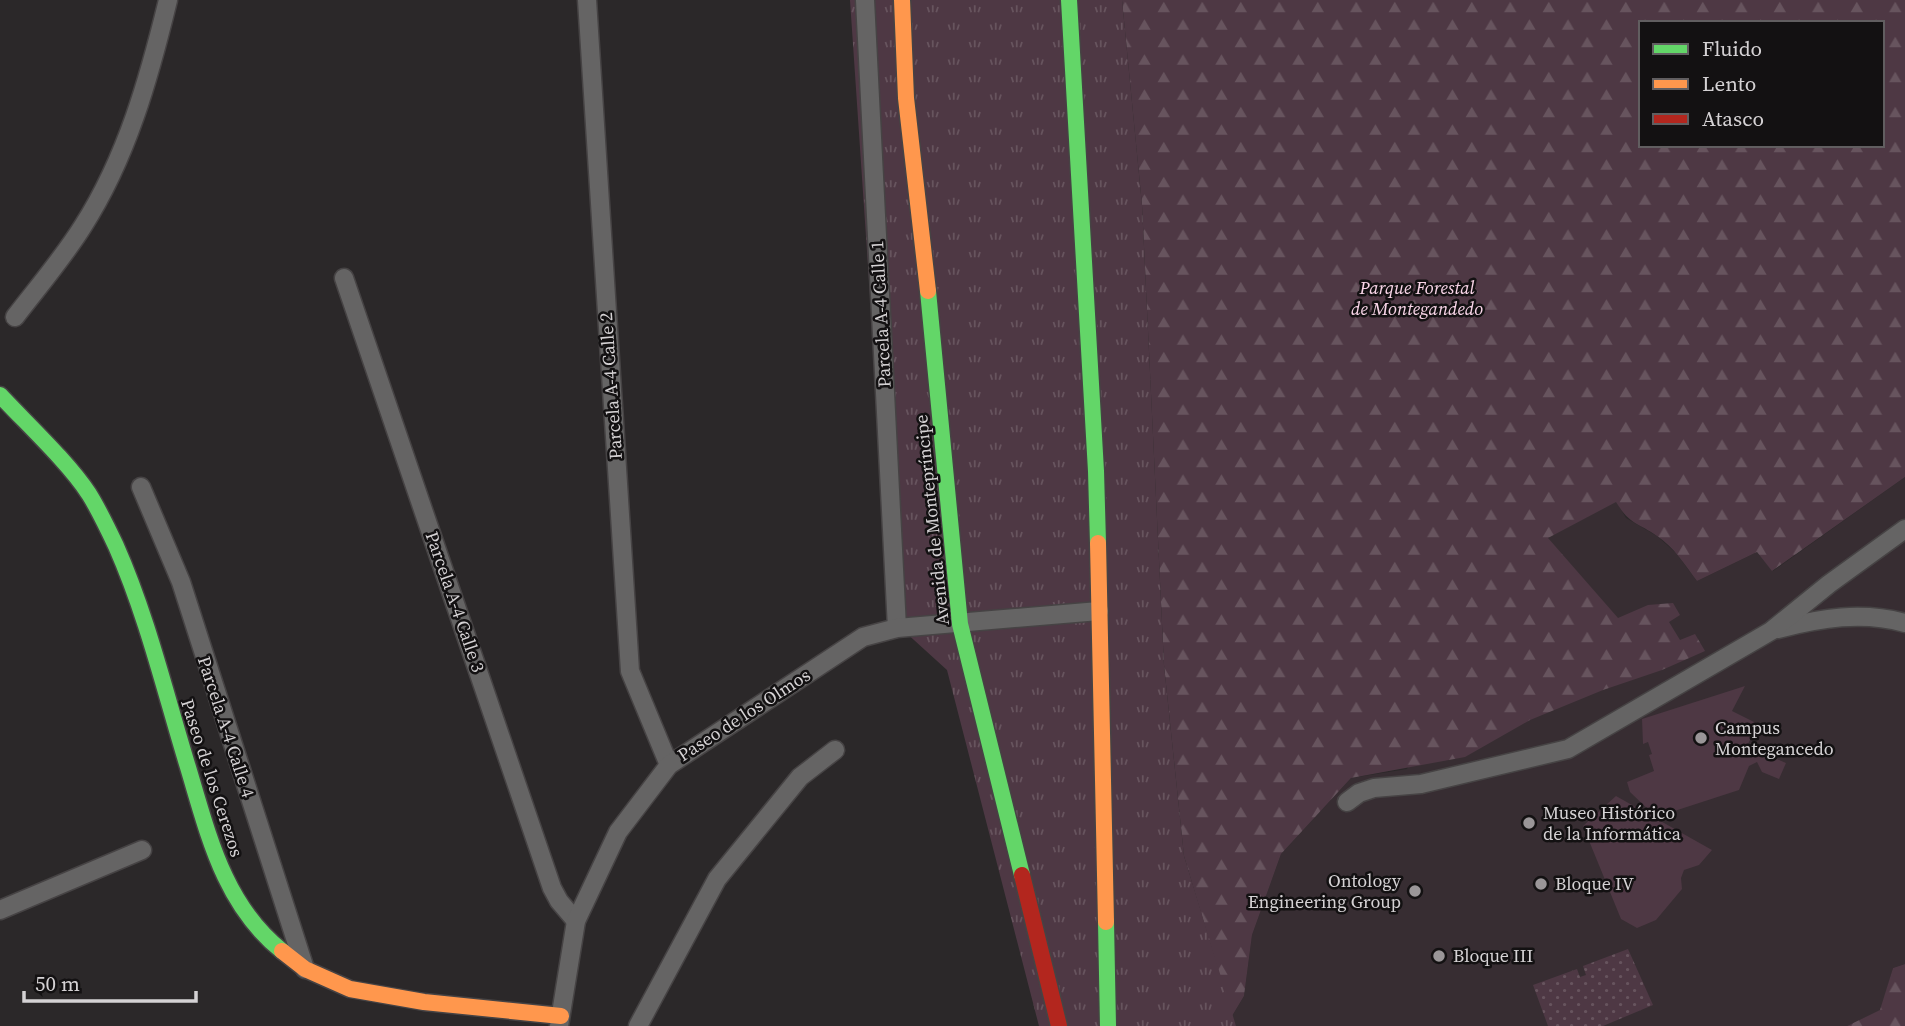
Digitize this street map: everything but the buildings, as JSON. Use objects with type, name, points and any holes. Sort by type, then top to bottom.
[{"type":"street","points":[[15,317],[83,226],[128,140],[168,0]]},
{"type":"street","name":"Parcela A-4 Calle 2","points":[[587,0],[630,671],[669,765]]},
{"type":"street","name":"Parcela A-4 Calle 1","points":[[865,0],[897,628]]},
{"type":"street","name":"Avenida de Montepríncipe","points":[[902,0],[906,98],[934,344],[960,624],[1059,1026]]},
{"type":"street","points":[[1069,0],[1096,471],[1108,1026]]},
{"type":"street","name":"Parcela A-4 Calle 3","points":[[344,278],[552,888],[576,921]]},
{"type":"street","name":"Paseo de los Cerezos","points":[[0,395],[76,477],[89,494],[116,546],[138,604],[218,862],[239,903],[266,937],[305,969],[350,989],[560,1021]]},
{"type":"street","name":"Parcela A-4 Calle 4","points":[[141,487],[181,582],[305,969]]},
{"type":"street","points":[[1347,802],[1359,793],[1374,788],[1421,783],[1568,749],[1771,631],[1829,584],[1905,529]]},
{"type":"street","name":"Paseo de los Olmos","points":[[560,1021],[576,921],[618,832],[669,765],[863,637],[897,628],[1099,611]]},
{"type":"street","points":[[1771,631],[1811,621],[1868,615],[1905,623]]},
{"type":"street","points":[[638,1026],[717,879],[800,778],[835,750]]},
{"type":"street","points":[[2,903],[142,850]]},
{"type":"shaded area","name":"Campus Montegancedo","points":[[1905,477],[1905,964],[1893,968],[1881,1010],[1847,1026],[1236,1026],[1232,1016],[1244,996],[1252,935],[1281,854],[1351,778],[1407,769],[1547,538],[1616,501],[1626,518],[1657,536],[1676,553],[1697,581],[1757,552],[1773,571]]},
{"type":"green space","points":[[850,0],[1122,0],[1142,205],[1164,665],[1184,856],[1236,1026],[1039,1026],[947,670],[892,620]]},
{"type":"green space","name":"Parque Forestal de Montegandedo","points":[[1122,0],[1905,0],[1905,477],[1772,571],[1757,552],[1697,581],[1669,545],[1630,519],[1616,502],[1548,538],[1618,618],[1648,605],[1673,603],[1680,615],[1669,622],[1680,640],[1695,634],[1705,651],[1530,720],[1465,757],[1351,778],[1281,854],[1252,935],[1244,996],[1232,1016],[1184,856],[1164,665],[1142,205]]},
{"type":"green space","points":[[1745,686],[1732,711],[1758,724],[1747,746],[1786,763],[1779,779],[1762,772],[1757,762],[1749,766],[1739,790],[1656,817],[1630,792],[1627,782],[1654,771],[1648,742],[1643,744],[1642,719]]},
{"type":"green space","points":[[1616,796],[1712,850],[1699,865],[1684,870],[1681,878],[1682,889],[1656,920],[1637,928],[1621,919],[1583,826]]},
{"type":"green space","points":[[1628,949],[1653,1005],[1603,1026],[1548,1026],[1533,985],[1577,969],[1580,977],[1586,975],[1583,966]]},
{"type":"green space","points":[[1905,964],[1905,1026],[1847,1026],[1880,1010],[1893,968]]},
{"type":"traffic: fast","points":[[1069,0],[1098,543]]},
{"type":"traffic: fast","points":[[928,291],[960,624],[1022,875]]},
{"type":"traffic: fast","points":[[0,395],[70,469],[89,494],[103,520],[137,599],[202,816],[220,866],[245,912],[282,951]]},
{"type":"traffic: fast","points":[[1106,922],[1108,1026]]},
{"type":"traffic: slow","points":[[902,0],[906,98],[928,291]]},
{"type":"traffic: slow","points":[[1098,543],[1106,922]]},
{"type":"traffic: slow","points":[[282,951],[305,969],[350,989],[424,1002],[561,1016]]},
{"type":"traffic: jam","points":[[1022,875],[1059,1026]]},
{"type":"place","name":"Campus Montegancedo","points":[[1701,738]]},
{"type":"place","name":"Museo Histórico de la Informática","points":[[1529,823]]},
{"type":"place","name":"Bloque IV","points":[[1541,884]]},
{"type":"place","name":"Ontology Engineering Group","points":[[1415,891]]},
{"type":"place","name":"Bloque III","points":[[1439,956]]}]
